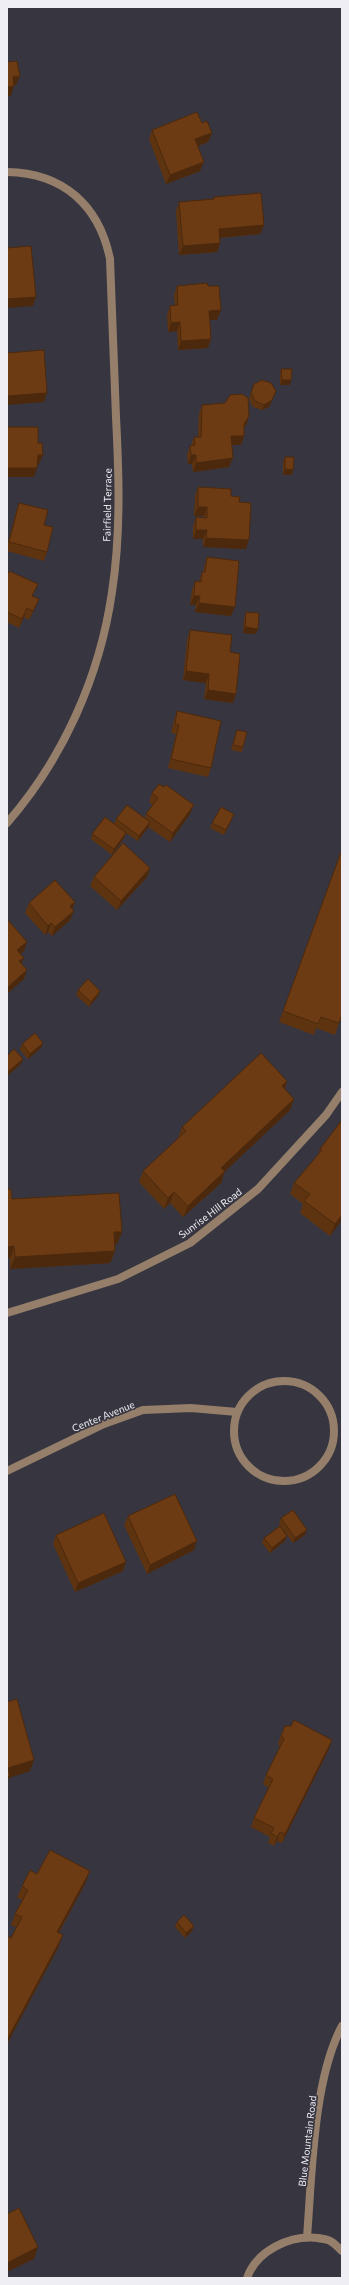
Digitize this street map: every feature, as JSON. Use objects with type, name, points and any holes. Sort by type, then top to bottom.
[{"type":"street","name":"Fairfield Terrace","points":[[7,172],[25,174],[56,184],[81,199],[92,212],[107,242],[110,259],[118,464],[116,554],[112,592],[92,675],[54,759],[21,807],[7,823]]},
{"type":"street","name":"Sunrise Hill Road","points":[[7,1313],[118,1279],[190,1243],[258,1189],[326,1115],[342,1092]]},
{"type":"street","points":[[286,1381],[303,1385],[317,1394],[328,1408],[334,1424],[332,1445],[325,1460],[312,1473],[302,1478],[278,1481],[262,1477],[248,1466],[238,1452],[234,1435],[237,1412],[247,1397],[261,1386],[286,1381]]},
{"type":"street","name":"Center Avenue","points":[[7,1471],[104,1424],[143,1410],[191,1408],[237,1412]]},
{"type":"street","name":"Blue Mountain Road","points":[[307,2237],[318,2112],[332,2044],[342,2026]]},
{"type":"street","points":[[247,2278],[250,2271],[262,2255],[283,2243],[307,2237],[330,2240],[342,2251]]},
{"type":"building","points":[[17,61],[20,76],[13,77],[14,86],[8,87],[9,91],[7,91],[7,62]]},
{"type":"building","points":[[197,112],[202,123],[207,121],[212,133],[195,139],[204,162],[170,175],[152,130]]},
{"type":"building","points":[[261,193],[264,225],[219,229],[220,243],[183,246],[179,202]]},
{"type":"building","points":[[31,246],[36,297],[7,299],[7,248]]},
{"type":"building","points":[[207,283],[208,286],[219,286],[221,310],[209,311],[211,339],[181,341],[180,322],[171,323],[170,306],[178,305],[177,286]]},
{"type":"building","points":[[44,350],[47,393],[7,396],[7,353]]},
{"type":"building","points":[[281,369],[292,369],[291,380],[282,380]]},
{"type":"building","points":[[262,380],[271,383],[276,391],[272,400],[264,405],[255,401],[251,393],[254,384]]},
{"type":"building","points":[[242,394],[248,398],[249,416],[244,424],[244,436],[231,436],[233,458],[196,463],[196,455],[191,455],[190,446],[195,445],[194,437],[201,437],[202,405],[225,403],[230,395]]},
{"type":"building","points":[[7,427],[38,427],[38,443],[42,443],[43,455],[38,455],[37,468],[7,468]]},
{"type":"building","points":[[285,457],[294,457],[293,470],[285,469]]},
{"type":"building","points":[[198,487],[231,489],[231,496],[240,497],[239,502],[251,503],[249,540],[206,538],[207,530],[196,530],[196,517],[207,518],[207,507],[198,507]]},
{"type":"building","points":[[19,503],[48,510],[44,525],[53,527],[47,552],[9,542]]},
{"type":"building","points":[[207,557],[239,561],[235,607],[199,603],[200,596],[194,596],[195,581],[201,582],[202,572],[205,572]]},
{"type":"building","points":[[9,571],[38,584],[32,596],[39,599],[33,611],[27,608],[22,619],[7,612],[7,576]]},
{"type":"building","points":[[246,612],[259,613],[258,629],[245,627]]},
{"type":"building","points":[[190,630],[232,635],[230,652],[240,654],[236,694],[208,690],[209,674],[186,671]]},
{"type":"building","points":[[177,711],[221,721],[211,768],[171,759],[179,725],[175,724]]},
{"type":"building","points":[[237,730],[247,732],[243,747],[233,745]]},
{"type":"building","points":[[159,784],[164,787],[166,785],[194,805],[173,833],[146,814],[158,798],[152,793]]},
{"type":"building","points":[[127,805],[150,822],[139,836],[116,819]]},
{"type":"building","points":[[221,807],[234,814],[226,830],[212,823]]},
{"type":"building","points":[[105,817],[126,833],[114,849],[92,834]]},
{"type":"building","points":[[123,843],[150,868],[121,901],[94,877]]},
{"type":"building","points":[[341,852],[342,1015],[339,1023],[321,1017],[318,1024],[283,1011]]},
{"type":"building","points":[[55,880],[75,902],[70,906],[74,911],[55,927],[51,923],[48,926],[29,903]]},
{"type":"building","points":[[7,919],[27,942],[17,950],[24,958],[19,961],[27,970],[7,988]]},
{"type":"building","points":[[88,979],[100,991],[91,1002],[78,990]]},
{"type":"building","points":[[35,1033],[43,1043],[30,1054],[22,1044]]},
{"type":"building","points":[[14,1049],[23,1059],[9,1071],[7,1069],[7,1056]]},
{"type":"building","points":[[261,1053],[287,1081],[282,1086],[294,1099],[221,1168],[225,1171],[188,1206],[174,1192],[168,1198],[143,1171],[186,1131],[182,1127]]},
{"type":"building","points":[[342,1120],[342,1215],[335,1224],[304,1201],[310,1194],[294,1183],[322,1150],[320,1149]]},
{"type":"building","points":[[7,1189],[11,1189],[12,1199],[119,1193],[122,1232],[114,1232],[115,1251],[15,1257],[14,1246],[7,1247]]},
{"type":"building","points":[[175,1494],[197,1541],[150,1565],[128,1516]]},
{"type":"building","points":[[293,1510],[307,1530],[295,1538],[281,1518]]},
{"type":"building","points":[[104,1513],[126,1562],[78,1583],[56,1535]]},
{"type":"building","points":[[280,1526],[287,1536],[272,1548],[264,1538]]},
{"type":"building","points":[[17,1699],[34,1760],[8,1768],[10,1776],[7,1777],[7,1702]]},
{"type":"building","points":[[294,1720],[332,1740],[285,1834],[280,1832],[277,1837],[271,1833],[274,1828],[254,1818],[273,1779],[266,1775],[284,1739],[281,1735],[285,1726],[291,1726]]},
{"type":"building","points":[[50,1850],[90,1871],[57,1932],[63,1935],[7,2040],[7,1936],[11,1938],[22,1917],[15,1914],[28,1890],[22,1886],[30,1870],[37,1874]]},
{"type":"building","points":[[184,1915],[194,1926],[186,1933],[177,1922]]},
{"type":"building","points":[[19,2208],[38,2247],[7,2263],[7,2214]]}]
